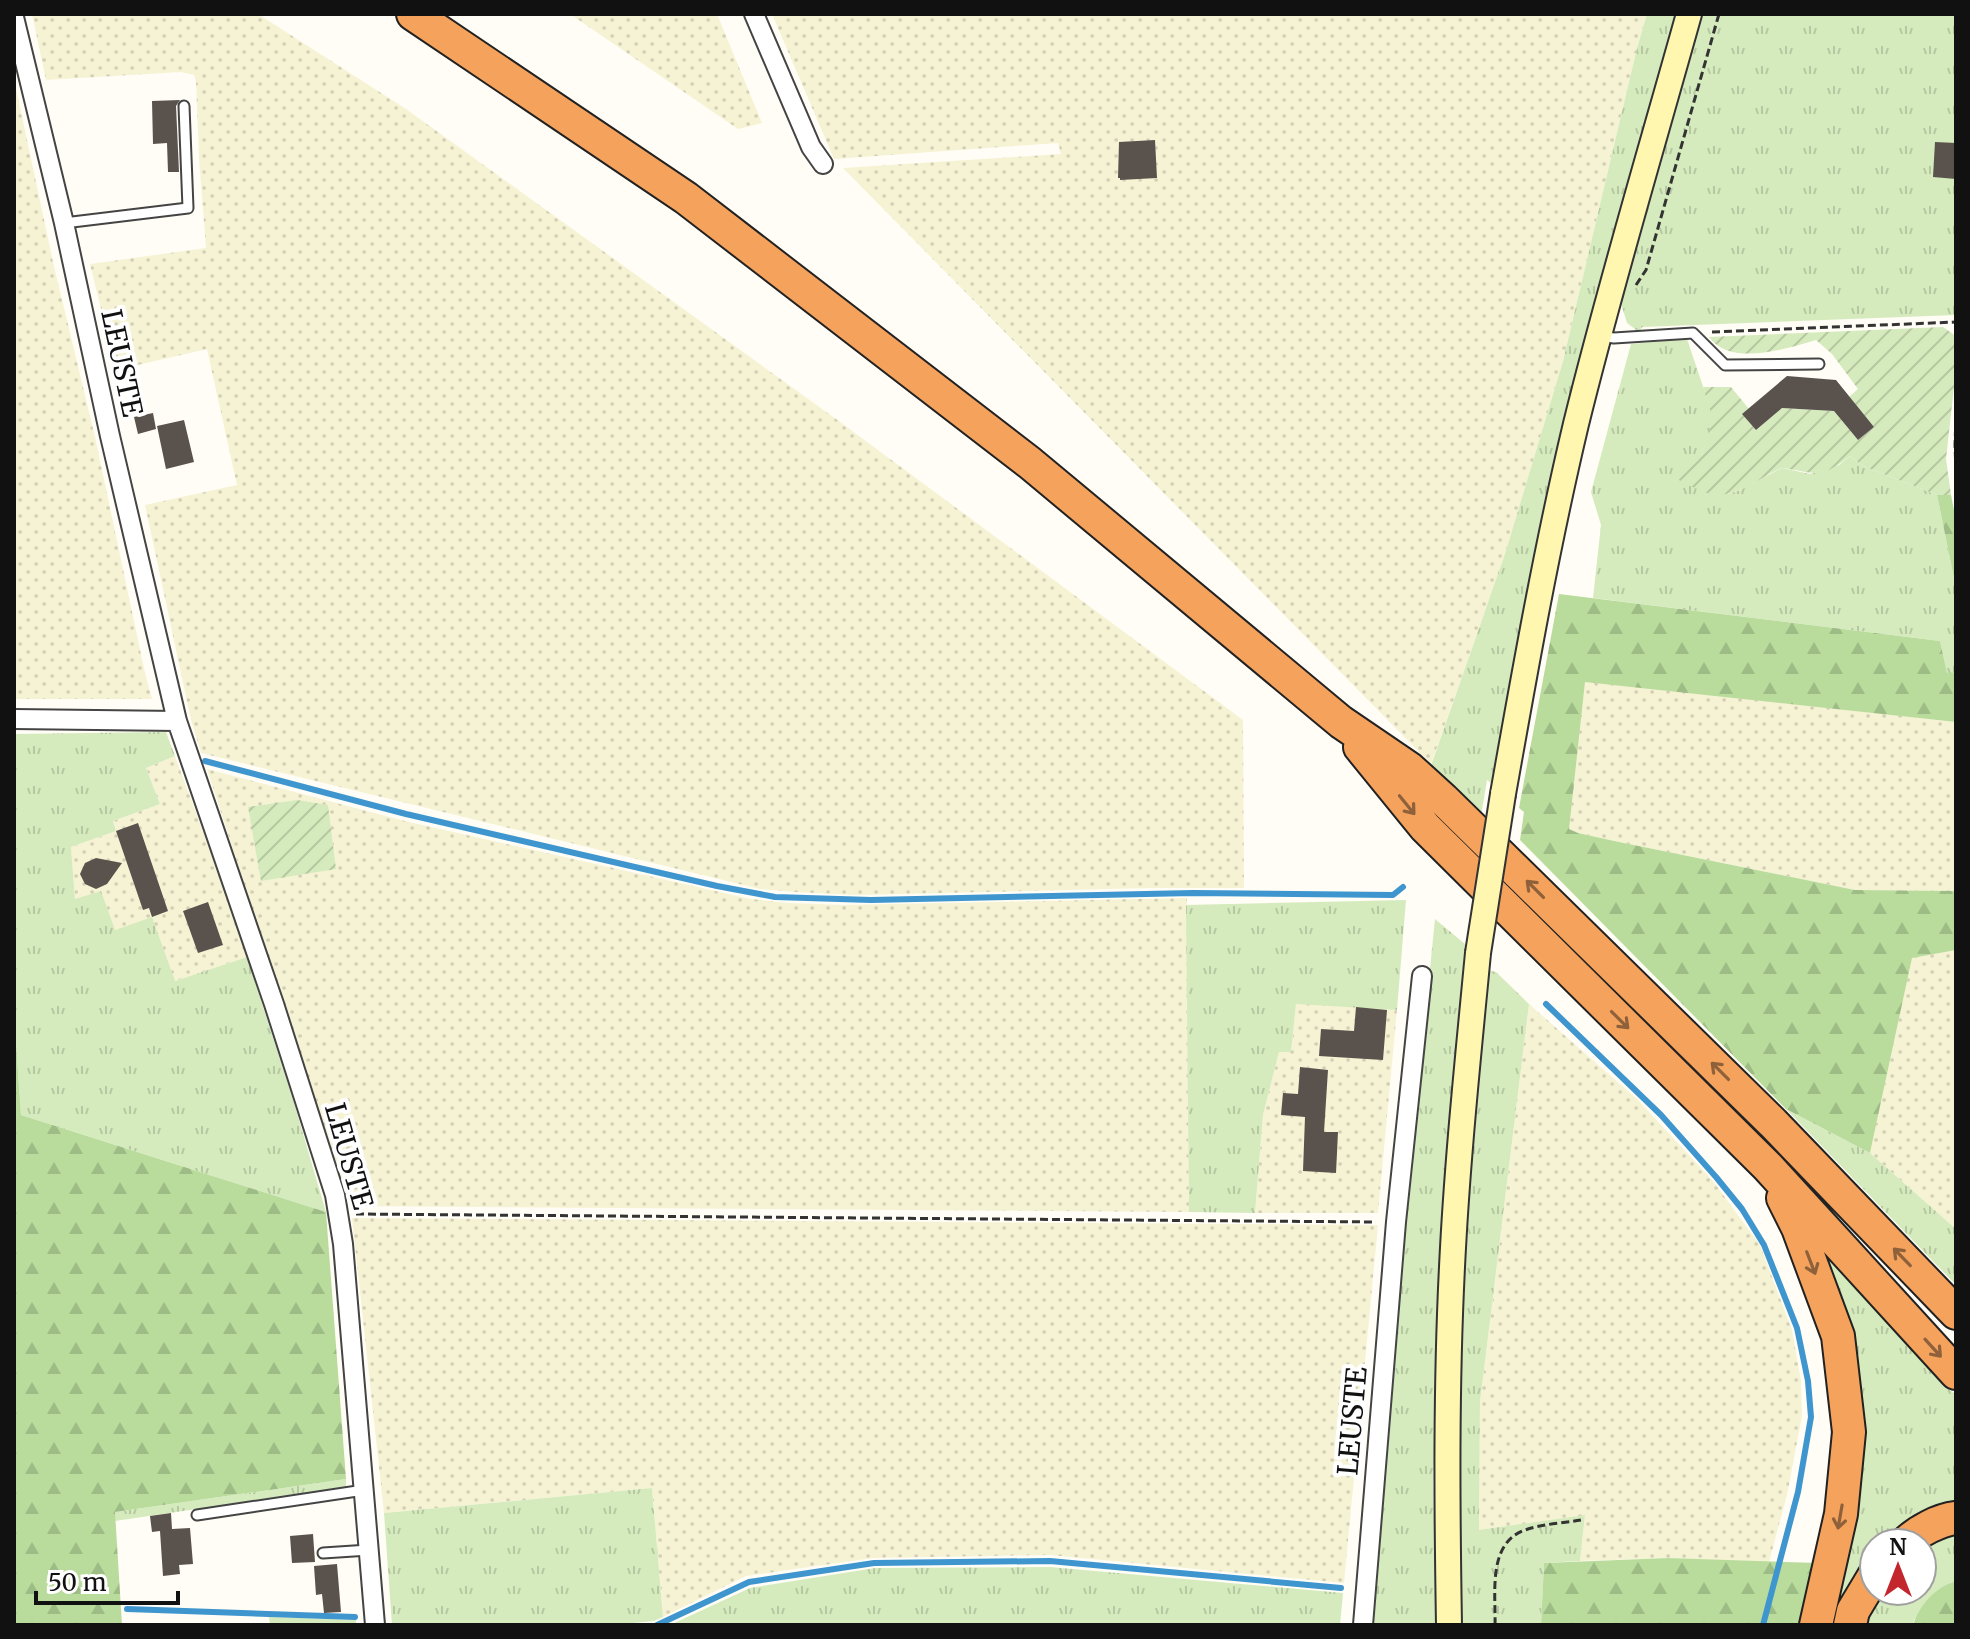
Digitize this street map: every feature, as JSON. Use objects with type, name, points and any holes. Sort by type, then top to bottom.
[{"type":"highway","points":[[413,14],[686,198],[1030,463],[1341,722],[1410,769],[1773,1123],[1956,1313]]},
{"type":"highway","points":[[1341,722],[1425,827],[1768,1167],[1956,1373]]},
{"type":"highway","points":[[1768,1167],[1798,1228],[1838,1336],[1848,1418],[1841,1514],[1816,1625]]},
{"type":"highway","points":[[1931,1527],[1946,1519],[1956,1518]]},
{"type":"highway","points":[[1850,1625],[1858,1603]]},
{"type":"main road","points":[[1449,1625],[1446,1446],[1452,1268],[1460,1131],[1478,953],[1534,620],[1576,426],[1689,14]]},
{"type":"street","points":[[754,14],[811,147],[823,164]]},
{"type":"street","name":"LEUSTE","points":[[14,17],[177,721],[274,1004],[335,1195],[343,1244],[375,1625]]},
{"type":"street","points":[[14,719],[177,721]]},
{"type":"street","name":"LEUSTE","points":[[1363,1625],[1396,1222],[1422,976]]},
{"type":"lane","points":[[64,223],[188,208],[184,106]]},
{"type":"lane","points":[[1599,336],[1614,338],[1693,333],[1725,365],[1819,364]]},
{"type":"lane","points":[[197,1515],[364,1490]]},
{"type":"lane","points":[[323,1553],[369,1550]]},
{"type":"path","points":[[1632,293],[1646,270],[1719,14]]},
{"type":"path","points":[[1693,333],[1956,322]]},
{"type":"path","points":[[1956,416],[1956,472]]},
{"type":"path","points":[[338,1214],[1396,1222]]},
{"type":"path","points":[[1495,1625],[1497,1559],[1508,1540],[1524,1530],[1581,1520]]},
{"type":"shaded area","points":[[32,14],[258,14],[406,109],[836,419],[1243,720],[1244,888],[856,895],[760,889],[201,753],[191,720],[145,505],[237,485],[207,349],[116,370],[90,264],[206,248],[196,82],[194,75],[181,72],[46,80]]},
{"type":"shaded area","points":[[570,14],[717,14],[762,123],[738,129]]},
{"type":"shaded area","points":[[772,14],[1647,14],[1563,361],[1507,549],[1431,764],[843,168],[1061,154],[1058,143],[834,159]]},
{"type":"shaded area","points":[[14,79],[53,262],[152,699],[14,699]]},
{"type":"shaded area","points":[[1585,681],[1956,722],[1956,891],[1855,890],[1568,829]]},
{"type":"shaded area","points":[[175,756],[247,957],[175,981],[75,899],[71,847],[116,831],[113,821],[160,804],[146,768]]},
{"type":"shaded area","points":[[207,769],[405,821],[751,899],[842,905],[1187,898],[1189,1212],[348,1206]]},
{"type":"shaded area","points":[[1956,950],[1956,1229],[1870,1153],[1912,957]]},
{"type":"shaded area","points":[[1296,1003],[1397,1010],[1378,1213],[1255,1213],[1263,1115],[1279,1052],[1291,1051]]},
{"type":"shaded area","points":[[1529,1004],[1637,1099],[1713,1181],[1760,1245],[1792,1330],[1801,1381],[1802,1416],[1787,1495],[1769,1562],[1668,1558],[1580,1561],[1585,1516],[1479,1531],[1480,1402]]},
{"type":"shaded area","points":[[352,1218],[1378,1225],[1344,1583],[1050,1555],[873,1558],[746,1576],[663,1617],[652,1488],[384,1513]]},
{"type":"green space","points":[[1647,14],[1679,14],[1583,344],[1523,611],[1491,783],[1487,780],[1480,822],[1428,774],[1506,551],[1563,361]]},
{"type":"green space","points":[[1700,14],[1956,14],[1956,315],[1642,327],[1639,332],[1627,323],[1619,297]]},
{"type":"green space","points":[[1943,327],[1956,336],[1956,369],[1946,459],[1951,495],[1937,495],[1863,466],[1850,456],[1824,472],[1782,468],[1745,488],[1725,494],[1704,492],[1675,478],[1687,461],[1701,456],[1713,419],[1703,387],[1731,387],[1749,409],[1743,414],[1756,430],[1782,408],[1834,411],[1858,440],[1874,427],[1849,397],[1858,389],[1832,354],[1816,340],[1774,351],[1744,354],[1718,346],[1709,337]]},
{"type":"green space","points":[[1687,339],[1714,419],[1701,456],[1728,494],[1782,468],[1810,474],[1839,465],[1850,456],[1863,466],[1937,495],[1956,588],[1956,672],[1947,674],[1940,641],[1593,598],[1601,525],[1591,492],[1631,344]]},
{"type":"green space","points":[[1937,495],[1951,495],[1956,520],[1956,588]]},
{"type":"green space","points":[[1559,594],[1940,641],[1947,673],[1956,672],[1956,722],[1585,682],[1569,829],[1855,890],[1956,891],[1956,950],[1912,958],[1870,1153],[1786,1109],[1520,840],[1524,812],[1519,808]]},
{"type":"green space","points":[[166,732],[175,756],[146,768],[160,804],[113,821],[116,831],[71,847],[75,899],[101,891],[115,930],[152,917],[175,981],[247,957],[326,1212],[21,1115],[14,1012],[14,734]]},
{"type":"green space","points":[[297,800],[328,805],[336,869],[261,881],[248,807]]},
{"type":"green space","points":[[1406,900],[1397,1010],[1296,1004],[1291,1052],[1279,1052],[1263,1115],[1255,1213],[1189,1212],[1186,905]]},
{"type":"green space","points":[[1435,919],[1465,944],[1441,1233],[1433,1483],[1437,1625],[1371,1625],[1405,1218]]},
{"type":"green space","points":[[1487,970],[1496,972],[1529,1004],[1480,1402],[1479,1530],[1585,1515],[1580,1561],[1544,1563],[1541,1625],[1458,1625],[1455,1475],[1461,1257]]},
{"type":"green space","points":[[14,1012],[21,1115],[326,1212],[346,1479],[115,1512],[122,1625],[14,1625]]},
{"type":"green space","points":[[1786,1109],[1870,1153],[1956,1229],[1956,1285]]},
{"type":"green space","points":[[1822,1244],[1956,1396],[1956,1507],[1913,1527],[1858,1527],[1858,1579],[1837,1625],[1827,1625],[1852,1507],[1835,1291]]},
{"type":"green space","points":[[346,1479],[346,1487],[115,1521],[115,1512]]},
{"type":"green space","points":[[652,1488],[663,1617],[654,1621],[611,1625],[392,1625],[384,1513]]},
{"type":"green space","points":[[1956,1533],[1956,1581],[1938,1595],[1938,1541]]},
{"type":"green space","points":[[1668,1558],[1818,1563],[1805,1625],[1541,1625],[1544,1563]]},
{"type":"green space","points":[[1050,1567],[1343,1593],[1340,1625],[670,1625],[750,1588],[875,1568]]},
{"type":"green space","points":[[1956,1581],[1956,1625],[1913,1625],[1923,1607],[1938,1607],[1938,1590]]},
{"type":"green space","points":[[1871,1607],[1927,1607],[1913,1625],[1863,1625]]},
{"type":"green space","points":[[269,1617],[356,1620],[356,1625],[270,1625]]},
{"type":"building","points":[[180,100],[176,106],[179,172],[168,172],[167,143],[153,144],[152,101]]},
{"type":"building","points":[[1155,140],[1157,178],[1120,180],[1119,142]]},
{"type":"building","points":[[1935,142],[1956,143],[1956,179],[1933,177]]},
{"type":"building","points":[[1787,376],[1836,380],[1874,427],[1858,440],[1834,411],[1782,408],[1756,430],[1742,414]]},
{"type":"building","points":[[153,413],[156,429],[138,434],[134,417]]},
{"type":"building","points":[[184,420],[194,462],[166,469],[157,426]]},
{"type":"building","points":[[138,823],[168,911],[152,917],[149,908],[143,910],[116,831]]},
{"type":"building","points":[[96,858],[122,863],[107,884],[96,889],[85,884],[80,874],[85,863]]},
{"type":"building","points":[[208,902],[223,945],[198,953],[183,911]]},
{"type":"building","points":[[1356,1007],[1387,1010],[1383,1060],[1319,1056],[1321,1029],[1354,1031]]},
{"type":"building","points":[[1300,1067],[1328,1070],[1324,1132],[1338,1132],[1336,1173],[1303,1171],[1305,1117],[1281,1115],[1283,1093],[1298,1094]]},
{"type":"building","points":[[171,1513],[172,1529],[190,1528],[193,1564],[179,1565],[180,1574],[163,1576],[160,1531],[152,1532],[150,1516]]},
{"type":"building","points":[[313,1534],[315,1562],[292,1563],[290,1536]]},
{"type":"building","points":[[337,1564],[341,1612],[324,1613],[322,1594],[316,1595],[314,1566]]},
{"type":"waterway","points":[[205,761],[406,814],[775,897],[871,900],[1193,893],[1393,895],[1403,887]]},
{"type":"waterway","points":[[1546,1004],[1661,1115],[1742,1209],[1764,1245],[1797,1328],[1808,1381],[1811,1417],[1798,1492],[1763,1625]]},
{"type":"waterway","points":[[657,1625],[749,1582],[874,1563],[1050,1561],[1341,1588]]},
{"type":"waterway","points":[[127,1609],[355,1617]]}]
